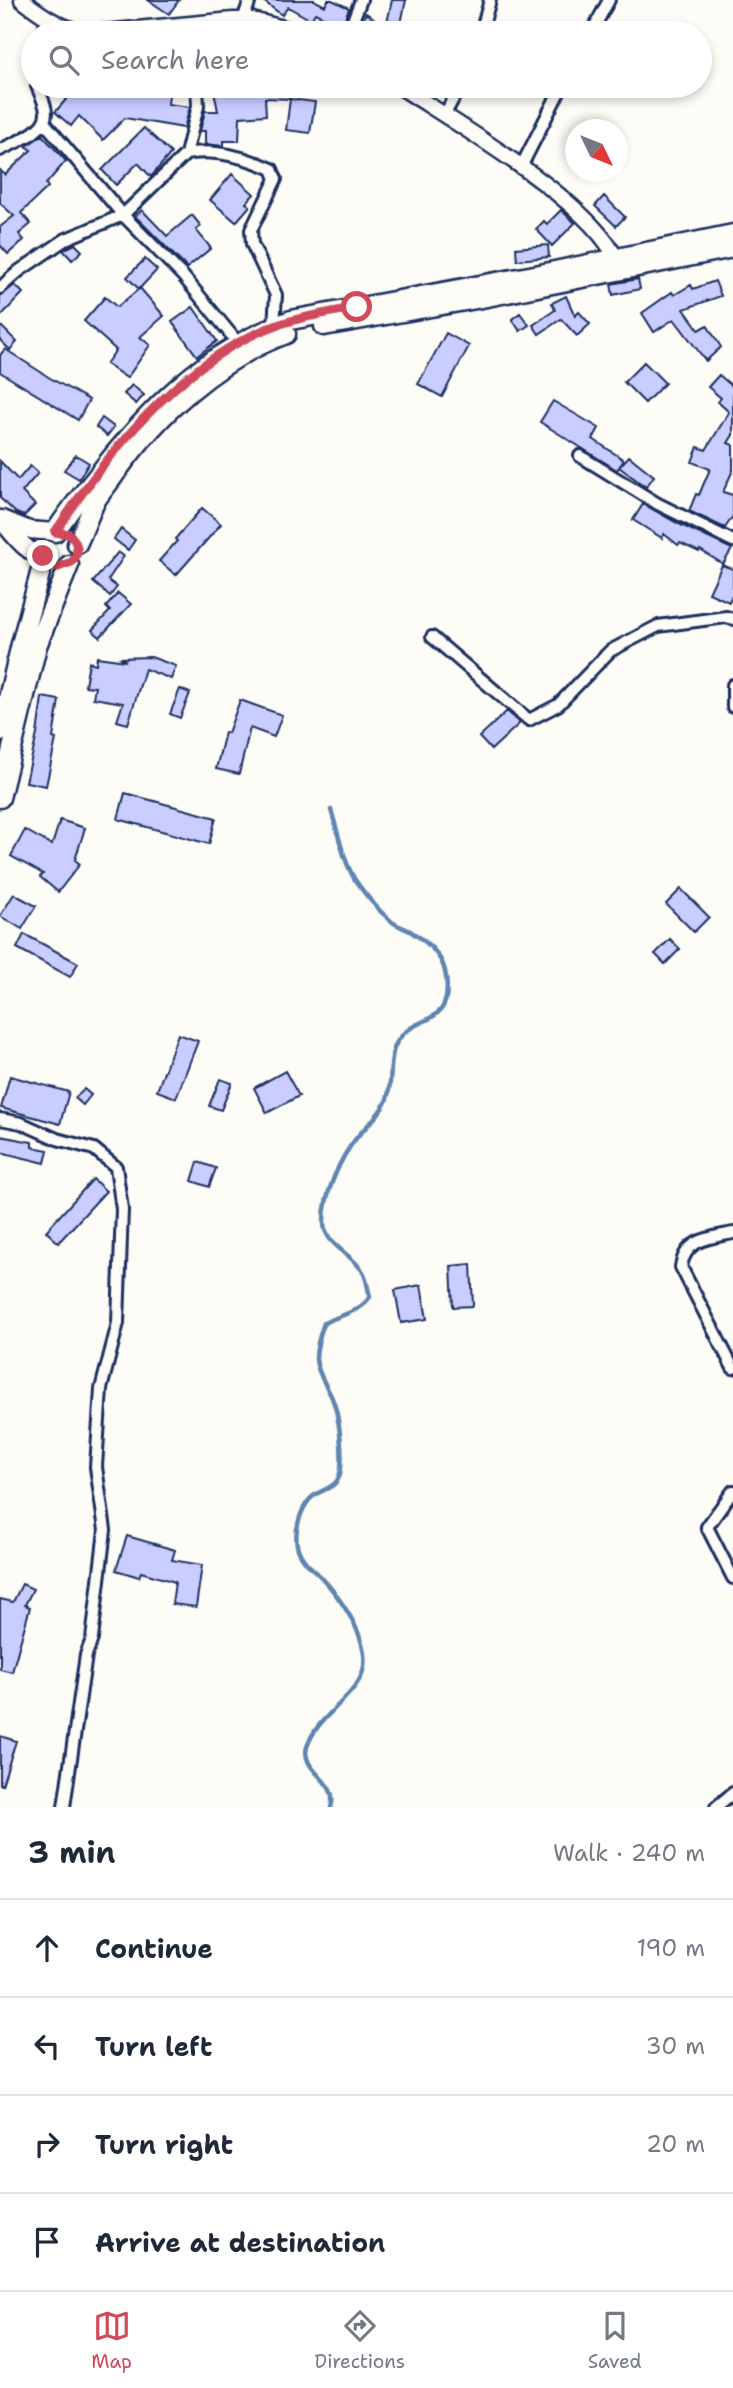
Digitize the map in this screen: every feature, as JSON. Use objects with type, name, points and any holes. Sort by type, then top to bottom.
[{"type":"main road","points":[[0,798],[37,646],[69,565],[77,554],[77,544],[96,500],[148,432],[200,383],[237,358],[270,340],[294,331],[619,265],[733,234]]},
{"type":"main road","points":[[0,732],[44,558],[42,548],[45,540],[118,448],[164,398],[216,357],[238,343],[291,320],[357,307],[733,248]]},
{"type":"main road","points":[[0,519],[29,530],[69,534],[77,544]]},
{"type":"main road","points":[[0,519],[28,548],[52,566],[69,565]]},
{"type":"street","points":[[22,0],[41,21]]},
{"type":"street","points":[[243,20],[249,0]]},
{"type":"street","points":[[353,21],[361,0]]},
{"type":"street","points":[[484,21],[490,0]]},
{"type":"street","points":[[597,21],[609,0]]},
{"type":"street","points":[[237,21],[256,21]]},
{"type":"street","points":[[0,150],[33,133],[44,121],[46,111],[41,98]]},
{"type":"street","points":[[0,288],[19,271],[66,239],[123,215],[186,154],[198,98]]},
{"type":"street","points":[[417,98],[521,167],[581,214],[598,231],[619,265]]},
{"type":"street","points":[[444,116],[454,98]]},
{"type":"street","points":[[521,167],[556,98]]},
{"type":"street","points":[[44,121],[123,215],[183,276],[238,343]]},
{"type":"street","points":[[186,154],[216,153],[272,169],[276,179],[251,230],[252,244],[276,295],[274,326]]},
{"type":"street","points":[[580,456],[658,504],[733,541]]},
{"type":"street","points":[[432,637],[529,720],[558,705],[610,651],[657,626],[726,617],[733,619]]},
{"type":"street","points":[[733,685],[733,703]]},
{"type":"street","points":[[0,1119],[21,1123],[57,1139],[94,1149],[116,1167],[122,1209],[118,1323],[101,1389],[96,1467],[105,1530],[92,1639],[86,1656],[64,1807]]},
{"type":"street","points":[[733,1233],[693,1244],[683,1254],[681,1267],[733,1368]]},
{"type":"street","points":[[733,1491],[707,1527],[733,1578]]},
{"type":"street","points":[[716,1807],[733,1793]]},
{"type":"building","points":[[148,0],[179,0],[169,14]]},
{"type":"building","points":[[262,0],[314,0],[325,6],[328,0],[332,0],[349,8],[344,21],[332,21],[315,13],[311,20],[288,7],[282,15]]},
{"type":"building","points":[[392,0],[406,0],[402,21],[387,21]]},
{"type":"building","points":[[366,13],[377,21],[362,21]]},
{"type":"building","points":[[67,98],[169,98],[168,104],[190,107],[184,128],[125,118],[103,140],[79,116],[71,126],[55,112]]},
{"type":"building","points":[[215,98],[265,98],[266,115],[240,117],[239,141],[224,141],[224,146],[205,144],[205,131],[200,131],[205,111],[218,111]]},
{"type":"building","points":[[290,99],[315,102],[310,133],[286,130]]},
{"type":"building","points":[[144,128],[171,153],[151,177],[138,163],[116,185],[102,170]]},
{"type":"building","points":[[42,135],[66,161],[46,184],[48,187],[21,213],[31,224],[19,234],[24,240],[8,254],[0,245],[0,227],[14,216],[0,203],[0,170],[5,175],[31,150],[28,145]]},
{"type":"building","points":[[232,174],[254,194],[246,203],[250,206],[236,222],[210,200]]},
{"type":"building","points":[[604,196],[625,217],[616,226],[595,206]]},
{"type":"building","points":[[142,210],[167,236],[192,215],[201,226],[196,230],[211,248],[187,268],[135,216]]},
{"type":"building","points":[[561,210],[575,223],[552,246],[536,229],[544,221],[547,224]]},
{"type":"building","points":[[75,244],[82,251],[72,260],[63,250]]},
{"type":"building","points":[[548,245],[549,257],[517,260],[516,248]]},
{"type":"building","points":[[145,259],[157,270],[139,289],[127,277]]},
{"type":"building","points":[[638,279],[640,289],[613,295],[611,284]]},
{"type":"building","points":[[715,281],[721,296],[684,309],[699,330],[707,325],[721,347],[706,361],[674,319],[654,332],[642,313],[672,292],[674,295],[691,285],[693,289]]},
{"type":"building","points":[[15,285],[23,293],[0,317],[0,296]]},
{"type":"building","points":[[140,288],[164,316],[140,337],[150,345],[127,378],[106,364],[116,350],[84,321],[105,297],[117,307]]},
{"type":"building","points":[[566,296],[575,316],[579,312],[590,324],[577,336],[561,319],[539,334],[533,325],[555,310],[552,303]]},
{"type":"building","points":[[193,307],[217,341],[197,356],[172,322]]},
{"type":"building","points":[[520,313],[529,325],[520,331],[512,319]]},
{"type":"building","points":[[0,325],[17,342],[10,350],[0,340]]},
{"type":"building","points":[[446,333],[469,346],[442,397],[418,384]]},
{"type":"building","points":[[5,349],[89,400],[78,420],[0,372],[0,355]]},
{"type":"building","points":[[644,362],[665,383],[645,403],[624,382]]},
{"type":"building","points":[[719,375],[733,385],[733,435],[728,443],[733,445],[733,470],[723,492],[733,495],[733,516],[725,528],[689,511],[710,469],[692,462],[698,447],[706,450],[729,412],[718,402],[721,398],[708,387]]},
{"type":"building","points":[[132,385],[144,395],[136,404],[124,394]]},
{"type":"building","points":[[553,401],[599,428],[593,439],[624,460],[617,470],[540,422]]},
{"type":"building","points":[[102,418],[114,427],[107,436],[96,427]]},
{"type":"building","points":[[76,455],[89,463],[79,479],[64,470]]},
{"type":"building","points":[[629,456],[654,476],[646,487],[619,467]]},
{"type":"building","points":[[0,461],[18,480],[30,466],[38,473],[22,492],[35,505],[24,516],[16,513],[0,498]]},
{"type":"building","points":[[643,504],[732,549],[723,564],[700,550],[699,552],[680,543],[678,545],[664,534],[662,538],[633,520]]},
{"type":"building","points":[[202,508],[221,524],[176,575],[159,561]]},
{"type":"building","points":[[121,529],[135,540],[128,550],[114,539]]},
{"type":"building","points":[[118,552],[124,556],[108,580],[117,587],[110,596],[93,582]]},
{"type":"building","points":[[722,565],[733,569],[733,593],[729,602],[709,593]]},
{"type":"building","points":[[118,593],[131,604],[100,637],[92,630],[110,611],[106,607]]},
{"type":"building","points":[[97,657],[126,661],[121,658],[151,657],[176,666],[171,679],[145,669],[128,724],[117,721],[123,703],[93,698],[95,687],[85,686],[89,662],[96,664]]},
{"type":"building","points":[[180,689],[190,693],[180,718],[170,714]]},
{"type":"building","points":[[42,697],[59,700],[53,738],[56,739],[46,786],[26,782]]},
{"type":"building","points":[[240,700],[282,715],[274,737],[250,728],[239,774],[216,769],[225,732],[228,733]]},
{"type":"building","points":[[507,711],[520,723],[491,750],[479,737]]},
{"type":"building","points":[[125,793],[216,818],[209,844],[118,819]]},
{"type":"building","points":[[60,820],[85,828],[75,860],[80,864],[58,892],[40,877],[43,874],[11,856],[25,830],[52,845]]},
{"type":"building","points":[[681,889],[709,917],[694,932],[666,904]]},
{"type":"building","points":[[14,894],[36,906],[22,929],[0,916]]},
{"type":"building","points":[[24,934],[78,963],[70,977],[17,948]]},
{"type":"building","points":[[670,939],[680,949],[665,964],[655,954]]},
{"type":"building","points":[[178,1034],[198,1041],[176,1098],[157,1091]]},
{"type":"building","points":[[285,1071],[299,1096],[267,1113],[254,1088]]},
{"type":"building","points":[[10,1076],[69,1092],[60,1124],[1,1108]]},
{"type":"building","points":[[220,1079],[232,1083],[221,1110],[209,1106]]},
{"type":"building","points":[[84,1089],[91,1095],[83,1105],[75,1098]]},
{"type":"building","points":[[0,1136],[32,1142],[32,1147],[48,1150],[45,1163],[0,1152]]},
{"type":"building","points":[[198,1162],[216,1168],[209,1187],[192,1181]]},
{"type":"building","points":[[93,1179],[106,1191],[58,1243],[46,1231]]},
{"type":"building","points":[[471,1264],[473,1306],[453,1307],[451,1266]]},
{"type":"building","points":[[421,1285],[427,1319],[401,1323],[395,1290]]},
{"type":"building","points":[[127,1536],[175,1550],[172,1560],[202,1565],[196,1607],[172,1604],[175,1582],[141,1572],[139,1577],[116,1570]]},
{"type":"building","points":[[22,1584],[33,1589],[25,1605],[30,1607],[12,1672],[0,1669],[0,1599],[13,1602]]},
{"type":"building","points":[[0,1736],[16,1741],[2,1785],[0,1784]]},
{"type":"waterway","points":[[331,810],[344,855],[355,880],[385,916],[419,937],[435,951],[445,970],[447,993],[444,1005],[438,1013],[413,1026],[397,1042],[392,1054],[390,1085],[385,1104],[345,1155],[334,1177],[324,1213],[324,1224],[329,1238],[363,1272],[370,1297],[355,1310],[324,1323],[316,1354],[317,1364],[337,1415],[341,1469],[337,1481],[313,1496],[306,1504],[298,1522],[296,1536],[302,1557],[328,1585],[351,1618],[364,1655],[361,1677],[355,1687],[320,1725],[307,1747],[306,1756],[309,1763],[330,1790],[331,1807]]},
{"type":"route","points":[[43,556],[52,566],[64,567],[72,562],[78,549],[74,538],[63,532],[55,532],[118,448],[164,398],[187,378],[259,332],[291,320],[357,307]]}]
